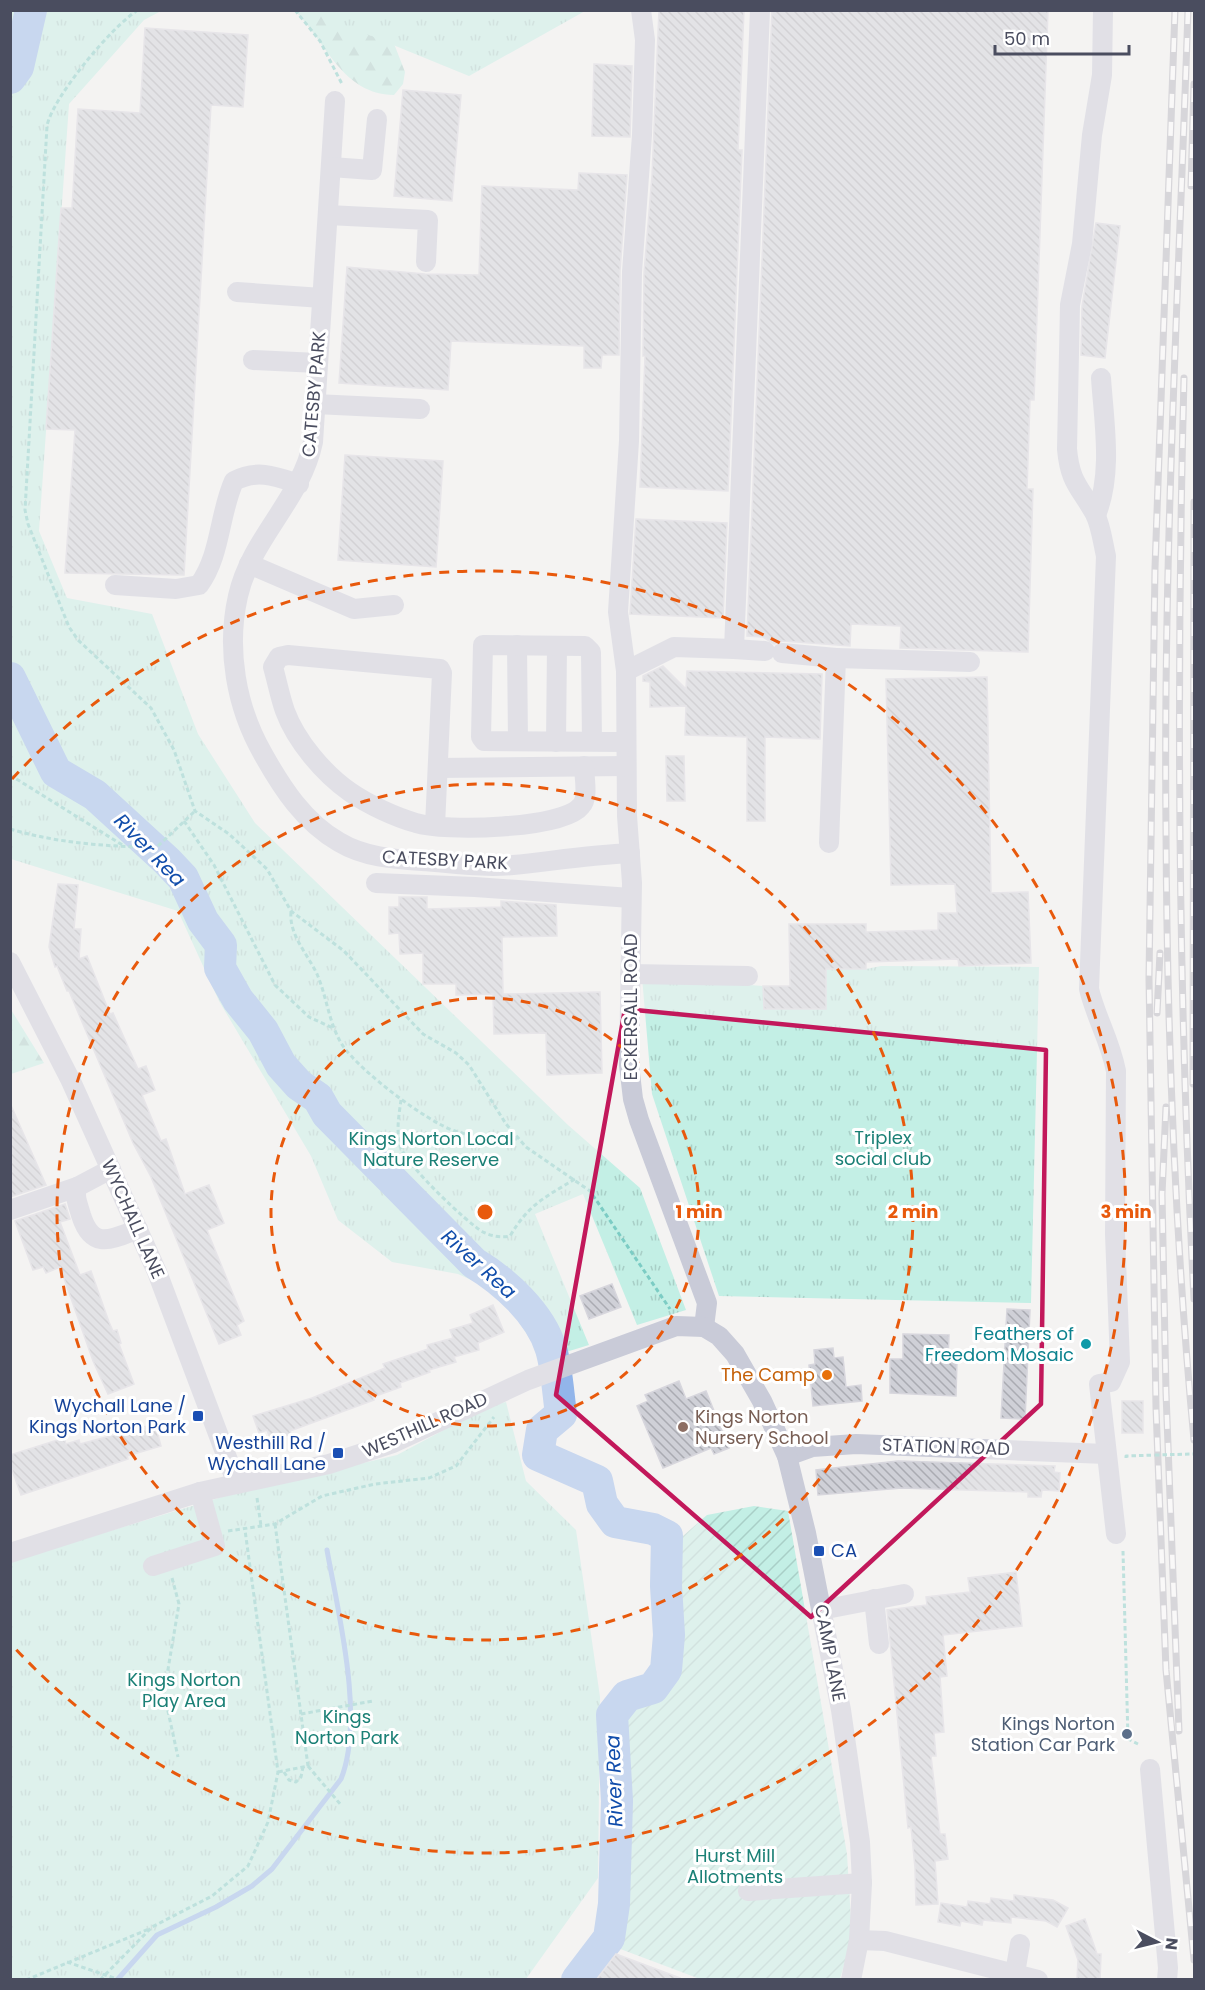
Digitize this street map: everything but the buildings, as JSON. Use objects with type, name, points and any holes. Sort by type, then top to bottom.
[{"type":"street","name":"ECKERSALL ROAD","points":[[641,10],[645,40],[642,135],[632,272],[628,441],[618,612],[626,671],[626,766],[631,898],[629,1065],[633,1100],[707,1303],[704,1327]]},
{"type":"street","points":[[734,649],[760,10]]},
{"type":"street","points":[[1103,10],[1102,75],[1092,135],[1082,244],[1070,305],[1067,372],[1069,466],[1075,486],[1096,515],[1106,556],[1089,989],[1093,1005],[1111,1045],[1116,1071],[1115,1234],[1120,1362],[1111,1382],[1099,1384],[1106,1454],[1119,1540]]},
{"type":"street","name":"CATESBY PARK","points":[[335,101],[311,453],[299,484],[249,564],[237,598],[233,636],[235,673],[241,700],[255,739],[276,778],[303,813],[326,834],[352,849],[380,857],[470,865],[513,865],[630,853]]},
{"type":"street","points":[[331,167],[372,170],[377,119]]},
{"type":"street","points":[[328,214],[428,220],[426,262]]},
{"type":"street","points":[[237,292],[322,298]]},
{"type":"street","points":[[254,360],[318,363]]},
{"type":"street","points":[[1096,515],[1102,500],[1106,463],[1101,378]]},
{"type":"street","points":[[315,404],[420,409]]},
{"type":"street","points":[[115,585],[176,590],[200,585],[214,555],[234,482],[250,474],[261,474],[299,484]]},
{"type":"street","points":[[249,564],[354,609],[394,605]]},
{"type":"street","points":[[592,742],[591,652],[585,646],[483,645],[481,736],[484,741],[556,742],[592,742],[626,742]]},
{"type":"street","points":[[518,645],[518,741]]},
{"type":"street","points":[[556,742],[557,646]]},
{"type":"street","points":[[626,671],[674,647],[734,649],[836,658],[970,662]]},
{"type":"street","points":[[435,826],[442,673],[440,669],[288,655],[279,657],[273,667],[285,712],[299,738],[327,772],[351,792],[417,824],[435,826],[501,827],[554,819],[576,811],[585,800],[584,766]]},
{"type":"street","points":[[829,843],[836,658]]},
{"type":"street","points":[[438,768],[626,766]]},
{"type":"street","points":[[376,883],[476,887],[631,898]]},
{"type":"street","name":"WYCHALL LANE","points":[[10,962],[70,1079],[111,1169],[246,1483]]},
{"type":"street","points":[[630,974],[748,976]]},
{"type":"street","points":[[10,1210],[77,1186],[111,1169]]},
{"type":"street","points":[[77,1186],[75,1195],[86,1232],[96,1239],[110,1240],[138,1229]]},
{"type":"street","name":"WESTHILL ROAD","points":[[10,1553],[200,1492],[329,1464],[393,1443],[528,1380],[675,1326],[704,1327]]},
{"type":"street","name":"CAMP LANE","points":[[704,1327],[727,1344],[762,1401],[787,1456],[843,1721],[860,1842],[862,1883],[859,1940],[851,1980]]},
{"type":"street","name":"STATION ROAD","points":[[787,1456],[812,1447],[856,1444],[1106,1454]]},
{"type":"street","points":[[160,1564],[215,1546],[200,1492]]},
{"type":"street","points":[[821,1610],[904,1594]]},
{"type":"street","points":[[874,1599],[879,1644]]},
{"type":"street","points":[[1150,1768],[1168,1968],[1167,1980]]},
{"type":"street","points":[[748,1891],[862,1883]]},
{"type":"street","points":[[859,1940],[885,1941],[1038,1980]]},
{"type":"street","points":[[1015,1973],[1020,1944]]},
{"type":"path","points":[[138,10],[124,19],[100,45],[48,117],[44,152],[26,518],[69,627],[78,640],[151,708],[174,750],[195,811],[228,834],[267,869],[291,910],[344,951],[423,1034],[456,1053],[469,1065],[519,1139],[535,1154],[575,1179],[596,1199],[636,1262],[669,1303],[675,1326]]},
{"type":"path","points":[[295,10],[320,41],[346,92],[348,102],[335,101]]},
{"type":"path","points":[[10,775],[125,847]]},
{"type":"path","points":[[10,829],[34,836],[125,847],[157,847],[195,811]]},
{"type":"path","points":[[184,821],[214,865],[275,985],[309,1017],[333,1028]]},
{"type":"path","points":[[291,910],[290,924],[316,972],[333,1028],[344,1048],[401,1100],[453,1131],[482,1138],[519,1139]]},
{"type":"path","points":[[401,1100],[398,1128],[402,1151],[440,1196],[484,1233],[502,1238],[510,1236],[520,1218],[537,1201],[575,1179]]},
{"type":"path","points":[[26,1980],[152,1927],[212,1896],[248,1866],[268,1822],[278,1772],[245,1529],[275,1524],[322,1496],[375,1484],[429,1478],[456,1466],[497,1414]]},
{"type":"path","points":[[1126,1463],[1126,1456],[1194,1454]]},
{"type":"path","points":[[246,1483],[261,1526]]},
{"type":"path","points":[[275,1524],[308,1766],[341,1805]]},
{"type":"path","points":[[1119,1540],[1128,1739],[1138,1744]]},
{"type":"path","points":[[160,1564],[179,1604],[164,1693],[178,1757]]},
{"type":"path","points":[[301,1714],[373,1701]]},
{"type":"path","points":[[278,1772],[308,1766]]},
{"type":"path","points":[[284,1772],[289,1780],[296,1782],[302,1777],[303,1767]]},
{"type":"path","points":[[100,1980],[152,1927]]},
{"type":"path","points":[[65,1962],[120,1980]]},
{"type":"highlighted area","points":[[625,1009],[1046,1050],[1041,1404],[811,1617],[556,1395]]},
{"type":"green space","name":"Kings Norton Local Nature Reserve","points":[[10,11],[161,11],[144,20],[69,104],[39,531],[67,598],[152,614],[198,734],[255,823],[568,1125],[640,1188],[686,1310],[637,1325],[583,1194],[535,1214],[589,1345],[543,1359],[500,1293],[458,1274],[392,1262],[338,1220],[311,1156],[219,1001],[178,911],[11,859]]},
{"type":"green space","points":[[295,11],[371,11],[386,23],[405,72],[403,84],[394,95],[376,92],[361,86],[337,65]]},
{"type":"green space","points":[[310,11],[585,11],[469,76]]},
{"type":"green space","name":"Triplex social club","points":[[881,966],[1039,967],[1031,1303],[719,1296],[652,1094],[642,977],[763,986],[764,1009],[825,1009],[826,969],[866,969]]},
{"type":"green space","points":[[10,1008],[44,1063],[11,1074],[10,1074]]},
{"type":"green space","name":"Kings Norton Park","points":[[506,1402],[526,1481],[576,1530],[600,1697],[598,1878],[526,1979],[11,1980],[11,1561],[225,1496],[397,1455],[489,1406]]},
{"type":"green space","name":"Hurst Mill Allotments","points":[[754,1506],[788,1511],[847,1854],[852,1937],[840,1979],[700,1979],[615,1947],[623,1889],[625,1715],[656,1694],[671,1676],[676,1634],[673,1584],[668,1562],[676,1542],[707,1515]]},
{"type":"waterway","points":[[10,78],[18,67],[31,10]]},
{"type":"waterway","name":"River Rea","points":[[10,678],[56,772],[95,795],[183,878],[203,921],[221,945],[220,968],[238,1000],[263,1031],[281,1065],[299,1085],[318,1098],[327,1114],[474,1263],[520,1299],[539,1323],[553,1357],[561,1414],[542,1430],[538,1455],[597,1481],[602,1504],[615,1522],[653,1529],[667,1536],[666,1586],[669,1635],[666,1670],[653,1688],[627,1696],[612,1715],[617,1801],[614,1904],[609,1938],[577,1980]]},
{"type":"waterway","points":[[117,1980],[157,1935],[216,1907],[252,1886],[272,1869],[341,1779],[348,1754],[350,1697],[343,1634],[327,1550]]},
{"type":"railway","points":[[1175,10],[1155,568],[1149,978],[1156,1408],[1166,1670],[1194,1960]]},
{"type":"railway","points":[[1188,10],[1169,523],[1166,830],[1173,1135],[1194,1440]]},
{"type":"railway","points":[[1191,186],[1194,84]]},
{"type":"railway","points":[[1184,378],[1181,493],[1180,838],[1185,1069],[1194,1299]]},
{"type":"railway","points":[[1193,1084],[1194,502]]},
{"type":"railway","points":[[1157,1013],[1160,953]]},
{"type":"railway","points":[[1166,1107],[1162,1194],[1166,1393],[1179,1731]]},
{"type":"place","name":"Feathers of Freedom Mosaic","points":[[1086,1344]]},
{"type":"place","name":"The Camp","points":[[827,1375]]},
{"type":"place","name":"Wychall Lane / Kings Norton Park","points":[[198,1416]]},
{"type":"place","name":"Kings Norton Nursery School","points":[[683,1427]]},
{"type":"place","name":"Westhill Rd / Wychall Lane","points":[[338,1453]]},
{"type":"place","name":"CA","points":[[819,1551]]},
{"type":"place","name":"Kings Norton Station Car Park","points":[[1127,1734]]},
{"type":"park label","name":"Kings Norton Play Area","points":[[184,1690]]}]
